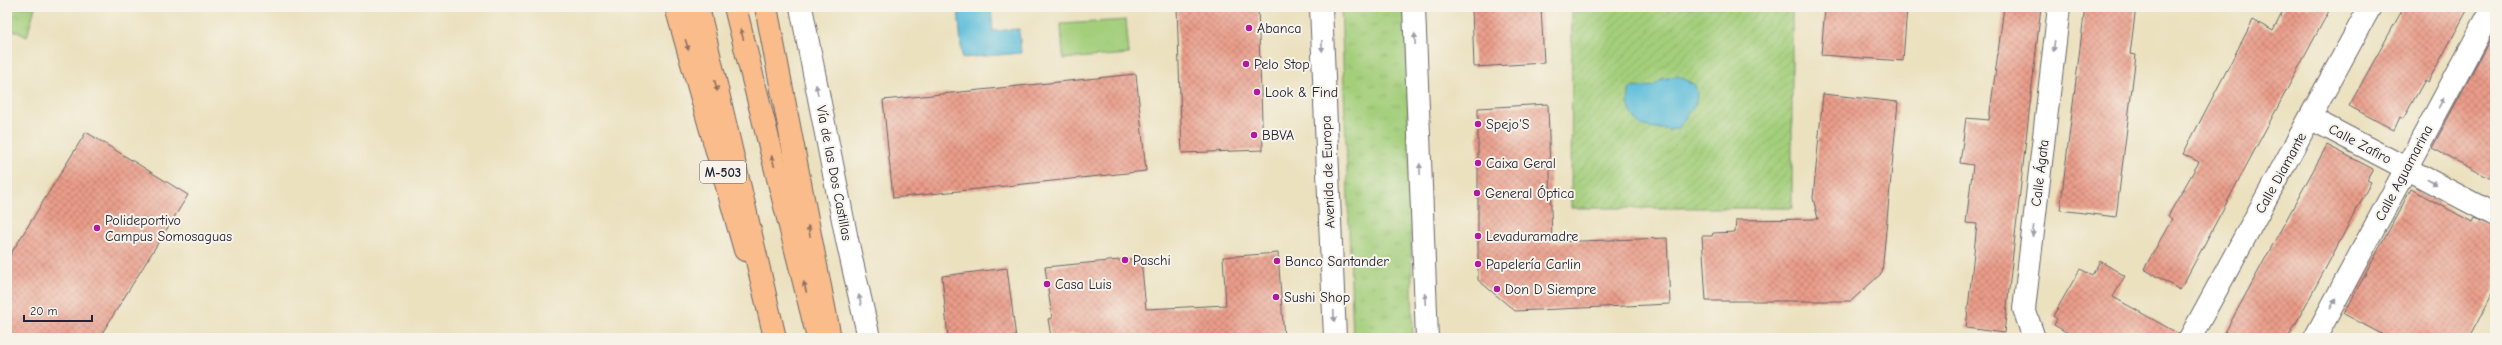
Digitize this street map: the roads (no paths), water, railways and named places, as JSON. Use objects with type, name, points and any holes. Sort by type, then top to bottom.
[{"type":"highway","name":"M-503","points":[[676,7],[769,338]]},
{"type":"highway","name":"M-503","points":[[698,7],[775,338]]},
{"type":"highway","points":[[735,7],[818,338]]},
{"type":"highway","points":[[766,7],[830,338]]},
{"type":"street","name":"Vía de las Dos Castillas","points":[[801,7],[847,240],[869,338]]},
{"type":"street","name":"Avenida de Europa","points":[[1321,7],[1334,338]]},
{"type":"street","points":[[1414,7],[1427,338]]},
{"type":"street","name":"Calle Ágata","points":[[2034,338],[2024,309],[2059,7]]},
{"type":"street","name":"Calle Diamante","points":[[2190,338],[2370,7]]},
{"type":"street","name":"Calle Aguamarina","points":[[2315,338],[2492,7]]},
{"type":"street","name":"Calle Zafiro","points":[[2310,118],[2495,215]]},
{"type":"water","points":[[958,7],[991,7],[993,31],[1019,29],[1021,53],[962,58]]},
{"type":"water","points":[[1678,76],[1695,85],[1697,92],[1697,98],[1693,108],[1680,127],[1670,130],[1642,126],[1631,113],[1628,100],[1630,88],[1654,86],[1662,79]]},
{"type":"place","name":"Abanca","points":[[1249,28]]},
{"type":"place","name":"Pelo Stop","points":[[1246,64]]},
{"type":"place","name":"Look & Find","points":[[1257,92]]},
{"type":"place","name":"Spejo'S","points":[[1478,124]]},
{"type":"place","name":"BBVA","points":[[1254,135]]},
{"type":"place","name":"Caixa Geral","points":[[1478,163]]},
{"type":"place","name":"General Óptica","points":[[1477,193]]},
{"type":"place","name":"Polideportivo Campus Somosaguas","points":[[97,228]]},
{"type":"place","name":"Levaduramadre","points":[[1478,236]]},
{"type":"place","name":"Paschi","points":[[1125,260]]},
{"type":"place","name":"Banco Santander","points":[[1277,261]]},
{"type":"place","name":"Papelería Carlin","points":[[1478,264]]},
{"type":"place","name":"Casa Luis","points":[[1047,284]]},
{"type":"place","name":"Don D Siempre","points":[[1497,289]]},
{"type":"place","name":"Sushi Shop","points":[[1276,297]]}]
